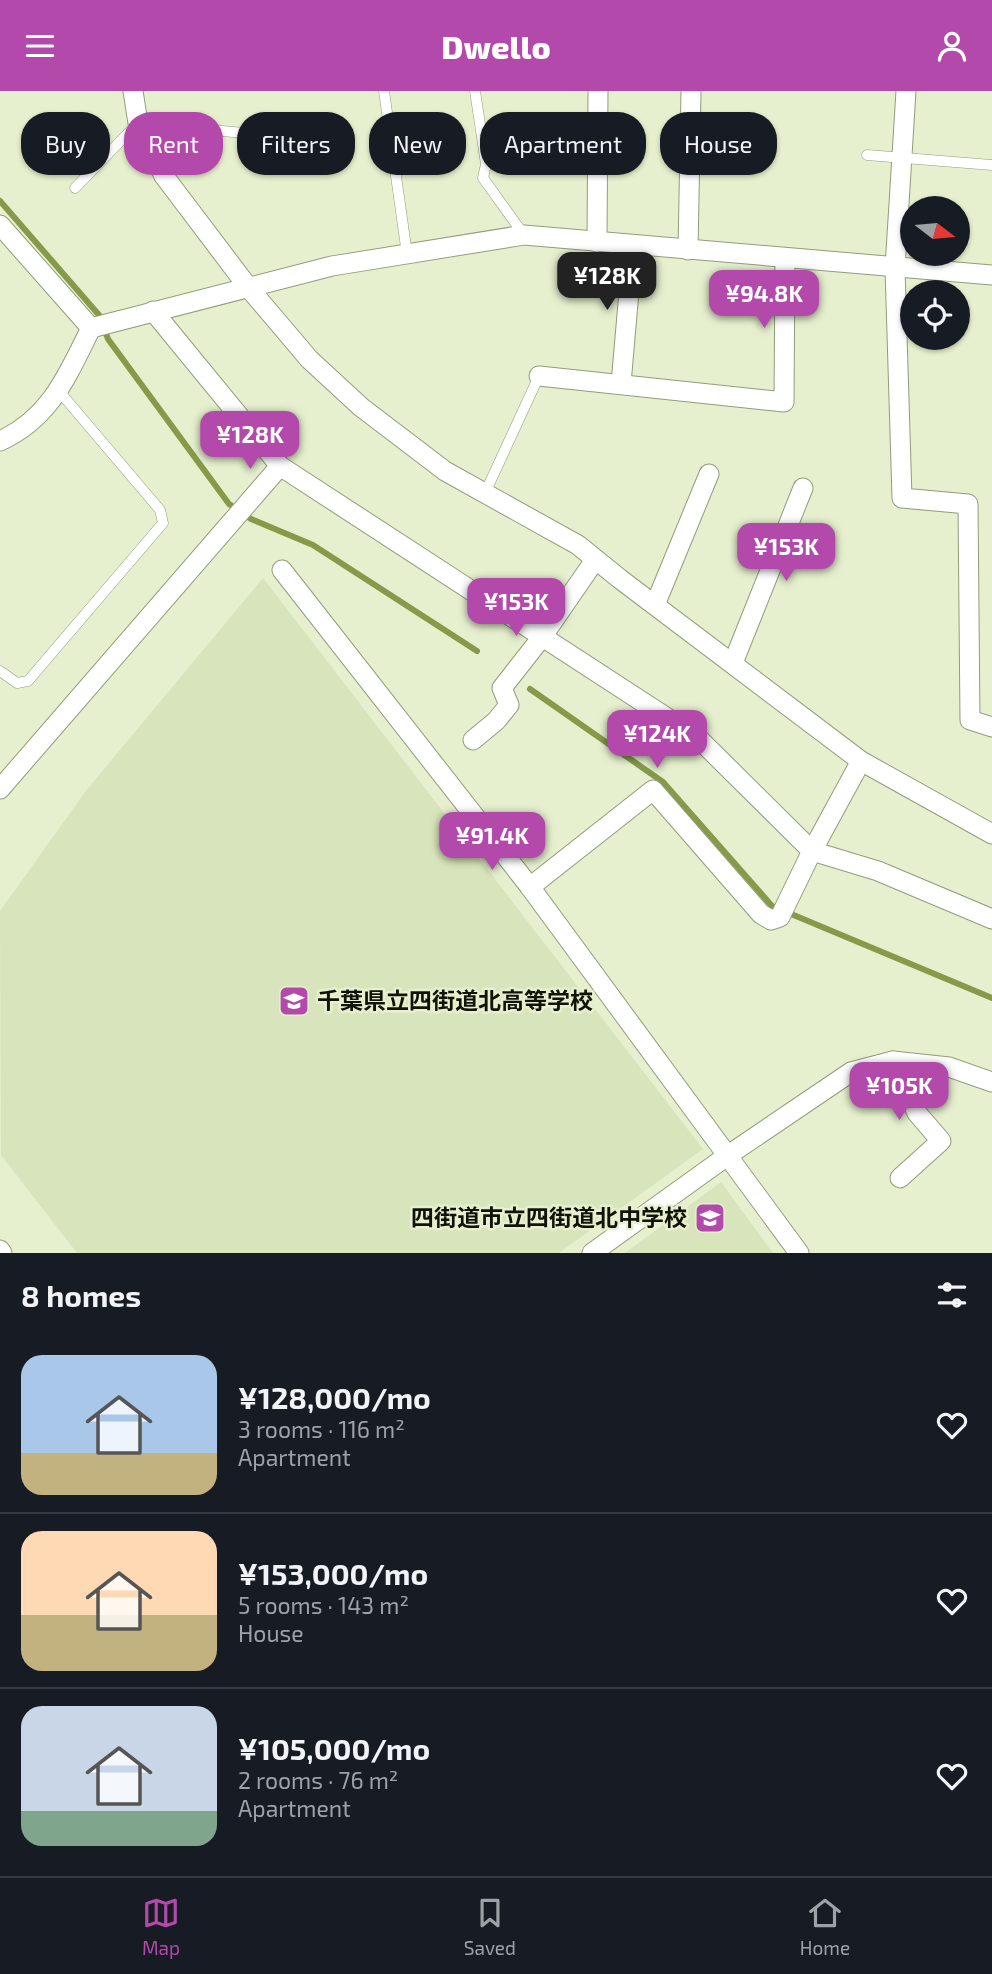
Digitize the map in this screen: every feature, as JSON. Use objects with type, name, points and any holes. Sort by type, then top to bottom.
[{"type":"street","points":[[133,91],[136,112]]},
{"type":"street","points":[[597,242],[598,91]]},
{"type":"street","points":[[688,250],[691,91]]},
{"type":"street","points":[[906,91],[895,268],[902,498],[968,504],[970,720],[992,727]]},
{"type":"street","points":[[164,175],[248,287],[309,359],[361,407],[445,471],[578,545],[861,761],[992,834]]},
{"type":"street","points":[[0,225],[8,245],[99,325]]},
{"type":"street","points":[[0,441],[43,412],[60,391],[99,325],[332,267],[407,254],[524,235],[992,275]]},
{"type":"street","points":[[621,384],[633,245]]},
{"type":"street","points":[[539,376],[784,402],[785,258]]},
{"type":"street","points":[[153,311],[280,466],[698,738],[812,851],[878,871],[992,919]]},
{"type":"street","points":[[0,789],[280,466]]},
{"type":"street","points":[[655,605],[709,474]]},
{"type":"street","points":[[733,663],[803,488]]},
{"type":"street","points":[[473,740],[496,721],[509,705],[502,688],[542,637],[595,560]]},
{"type":"street","points":[[282,570],[530,887],[799,1253]]},
{"type":"street","points":[[530,887],[653,790],[761,914],[771,920],[782,911],[861,761]]},
{"type":"street","points":[[893,1061],[917,1113],[941,1141],[900,1178]]},
{"type":"street","points":[[592,1253],[727,1156],[851,1072],[893,1061],[949,1067],[992,1081]]},
{"type":"lane","points":[[384,91],[407,254]]},
{"type":"lane","points":[[475,91],[485,164],[483,178],[524,235]]},
{"type":"lane","points":[[75,188],[124,137]]},
{"type":"lane","points":[[867,155],[992,165]]},
{"type":"lane","points":[[485,493],[539,376]]},
{"type":"lane","points":[[0,671],[17,683],[28,681],[163,523],[160,510],[60,391]]},
{"type":"shaded area","name":"千葉県立四街道北高等学校","points":[[263,578],[703,1149],[559,1253],[77,1253],[1,1155],[0,911],[85,792]]},
{"type":"shaded area","name":"四街道市立四街道北中学校","points":[[721,1182],[773,1253],[625,1253]]},
{"type":"waterway","points":[[0,201],[99,315],[108,339],[229,504],[251,519],[313,545],[477,651]]},
{"type":"waterway","points":[[530,689],[663,782],[772,906],[992,998]]},
{"type":"place","name":"千葉県立四街道北高等学校","points":[[294,1001]]},
{"type":"place","name":"四街道市立四街道北中学校","points":[[710,1218]]}]
